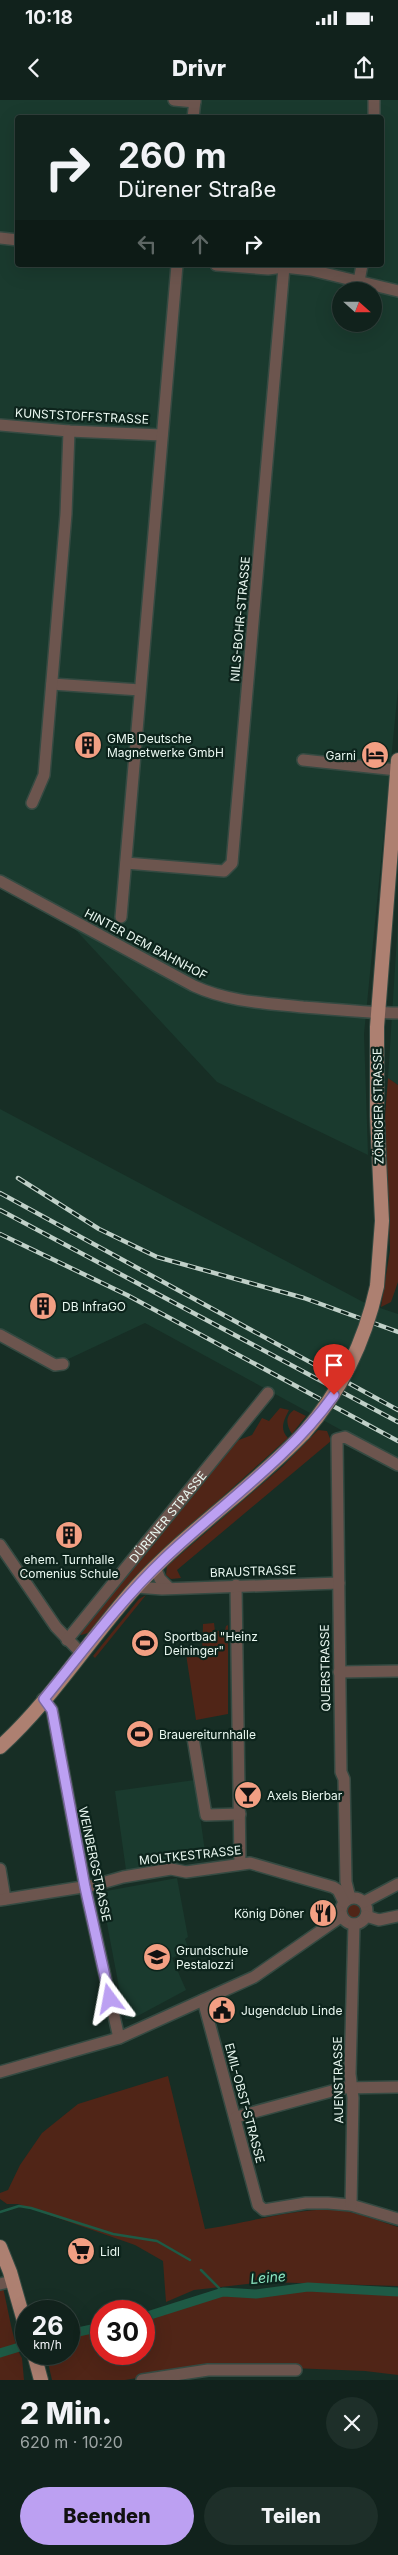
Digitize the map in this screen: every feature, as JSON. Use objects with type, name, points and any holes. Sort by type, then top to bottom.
[{"type":"main road","name":"ZÖRBIGER STRASSE","points":[[304,1433],[334,1395],[351,1364],[365,1333],[377,1286],[382,1230],[377,1122],[378,1012],[398,765]]},
{"type":"main road","name":"DÜRENER STRASSE","points":[[0,1747],[44,1699],[136,1587],[155,1567],[304,1433]]},
{"type":"main road","points":[[0,2247],[6,2282],[15,2302]]},
{"type":"main road","points":[[36,2365],[41,2380]]},
{"type":"street","points":[[174,100],[195,101],[194,115]]},
{"type":"street","points":[[374,100],[374,115]]},
{"type":"street","points":[[0,238],[15,240]]},
{"type":"street","points":[[0,246],[15,247]]},
{"type":"street","points":[[121,918],[177,267]]},
{"type":"street","points":[[242,267],[268,269],[277,267]]},
{"type":"street","name":"NILS-BOHR-STRASSE","points":[[126,863],[224,871],[232,863],[281,267]]},
{"type":"street","points":[[288,267],[359,280],[398,292]]},
{"type":"street","points":[[359,280],[362,267]]},
{"type":"street","name":"KUNSTSTOFFSTRASSE","points":[[0,425],[69,431],[162,434]]},
{"type":"street","points":[[32,803],[44,775],[66,514],[69,431]]},
{"type":"street","points":[[52,684],[140,690]]},
{"type":"street","points":[[303,760],[398,765]]},
{"type":"street","name":"HINTER DEM BAHNHOF","points":[[0,881],[194,986],[215,995],[242,1001],[398,1013]]},
{"type":"street","points":[[0,1334],[55,1365],[63,1364]]},
{"type":"street","name":"DÜRENER STRASSE","points":[[67,1640],[268,1393]]},
{"type":"street","name":"QUERSTRASSE","points":[[347,1900],[339,1672],[336,1442],[339,1437],[345,1437],[398,1465]]},
{"type":"street","points":[[0,1545],[67,1640],[81,1653]]},
{"type":"street","points":[[0,1562],[12,1564]]},
{"type":"street","points":[[155,1567],[160,1580],[168,1588]]},
{"type":"street","name":"BRAUSTRASSE","points":[[136,1587],[152,1589],[339,1582]]},
{"type":"street","points":[[236,1585],[240,1864]]},
{"type":"street","points":[[339,1672],[398,1671]]},
{"type":"street","name":"WEINBERGSTRASSE","points":[[44,1699],[52,1710],[85,1887],[119,2038]]},
{"type":"street","points":[[193,1738],[206,1815],[240,1814]]},
{"type":"street","name":"MOLTKESTRASSE","points":[[3,1900],[85,1887],[171,1869],[186,1872],[250,1863],[333,1887],[347,1900]]},
{"type":"street","points":[[0,1869],[3,1900]]},
{"type":"street","points":[[364,1902],[398,1884]]},
{"type":"street","points":[[358,1898],[364,1902],[367,1908],[366,1916],[361,1922],[354,1924],[345,1921],[342,1916],[341,1907],[347,1900],[358,1898]]},
{"type":"street","points":[[0,2072],[119,2038],[254,1977],[342,1916]]},
{"type":"street","points":[[366,1916],[379,1920],[398,1916]]},
{"type":"street","name":"AUENSTRASSE","points":[[351,2205],[352,2087],[350,2074],[354,1924]]},
{"type":"street","name":"EMIL-OBST-STRASSE","points":[[203,2000],[236,2117],[258,2205],[264,2210],[306,2203],[351,2205]]},
{"type":"street","points":[[236,2117],[352,2087],[398,2086]]},
{"type":"street","points":[[351,2205],[398,2219]]},
{"type":"street","points":[[142,2380],[208,2370],[296,2370]]},
{"type":"shaded area","points":[[0,100],[398,100],[398,689],[364,1034],[368,1155],[217,1082],[73,927],[0,886]]},
{"type":"shaded area","points":[[398,921],[398,1085],[388,1078]]},
{"type":"shaded area","points":[[388,1078],[398,1085],[398,1282],[391,1302],[381,1307],[390,1250],[385,1117]]},
{"type":"shaded area","points":[[0,1109],[365,1303],[398,1314],[398,1461],[145,1323],[62,1362],[0,1333]]},
{"type":"shaded area","points":[[280,1408],[289,1410],[283,1428],[288,1438],[148,1564],[88,1633],[81,1635],[78,1633],[135,1561],[141,1559],[157,1539],[155,1536],[231,1443],[252,1435],[262,1418],[269,1421]]},
{"type":"shaded area","points":[[294,1410],[306,1416],[292,1434],[287,1421],[289,1415]]},
{"type":"shaded area","points":[[318,1430],[327,1431],[331,1441],[177,1570],[181,1578],[171,1579],[166,1575],[167,1566],[283,1466]]},
{"type":"shaded area","points":[[146,1595],[95,1658],[93,1656],[139,1599]]},
{"type":"shaded area","points":[[214,1623],[215,1631],[225,1631],[228,1625],[228,1714],[196,1720],[186,1654],[202,1655],[203,1624]]},
{"type":"shaded area","points":[[195,1780],[206,1859],[126,1870],[115,1791]]},
{"type":"shaded area","points":[[177,1878],[188,1937],[185,1939],[189,1950],[172,1958],[186,1990],[132,2019],[125,2019],[101,1892]]},
{"type":"shaded area","points":[[354,1902],[360,1905],[363,1911],[360,1917],[354,1920],[348,1917],[345,1911],[348,1905]]},
{"type":"shaded area","points":[[168,2076],[205,2229],[272,2216],[324,2209],[361,2215],[398,2227],[398,2286],[266,2282],[194,2290],[166,2302],[163,2261],[135,2245],[18,2204],[7,2204],[0,2199],[0,2193],[8,2190],[20,2165],[42,2133],[78,2104]]},
{"type":"shaded area","points":[[0,2284],[2,2284],[15,2340],[15,2365],[23,2365],[24,2380],[0,2380]]},
{"type":"shaded area","points":[[308,2287],[398,2292],[398,2375],[365,2371],[292,2368],[180,2371],[125,2380],[52,2380],[49,2365],[80,2365],[80,2332],[90,2329],[90,2365],[155,2365],[155,2314],[223,2292],[256,2294]]},
{"type":"waterway","points":[[0,2212],[19,2206],[31,2208],[113,2234],[157,2241],[190,2260]]},
{"type":"waterway","points":[[201,2270],[223,2292]]},
{"type":"waterway","name":"Leine","points":[[155,2314],[223,2292],[256,2294],[308,2287],[398,2292]]},
{"type":"waterway","name":"Leine","points":[[80,2332],[90,2329]]},
{"type":"waterway","name":"Leine","points":[[0,2353],[15,2348]]},
{"type":"railway","points":[[18,1178],[99,1229],[157,1257],[304,1298],[398,1332]]},
{"type":"railway","points":[[0,1193],[398,1410]]},
{"type":"railway","points":[[0,1210],[398,1422]]},
{"type":"railway","points":[[0,1234],[127,1295],[398,1441]]},
{"type":"place","name":"GMB Deutsche Magnetwerke GmbH","points":[[88,745]]},
{"type":"place","name":"Garni","points":[[375,755]]},
{"type":"place","name":"DB InfraGO","points":[[43,1306]]},
{"type":"place","name":"ehem. Turnhalle Comenius Schule","points":[[69,1535]]},
{"type":"place","name":"Sportbad \"Heinz Deininger\"","points":[[145,1643]]},
{"type":"place","name":"Brauereiturnhalle","points":[[140,1734]]},
{"type":"place","name":"Axels Bierbar","points":[[248,1795]]},
{"type":"place","name":"König Döner","points":[[323,1913]]},
{"type":"place","name":"Grundschule Pestalozzi","points":[[157,1957]]},
{"type":"place","name":"Jugendclub Linde","points":[[222,2010]]},
{"type":"place","name":"Lidl","points":[[81,2251]]},
{"type":"route","points":[[110,1999],[85,1887],[52,1710],[44,1699],[136,1587],[176,1548],[291,1447],[320,1415],[334,1395]]}]
